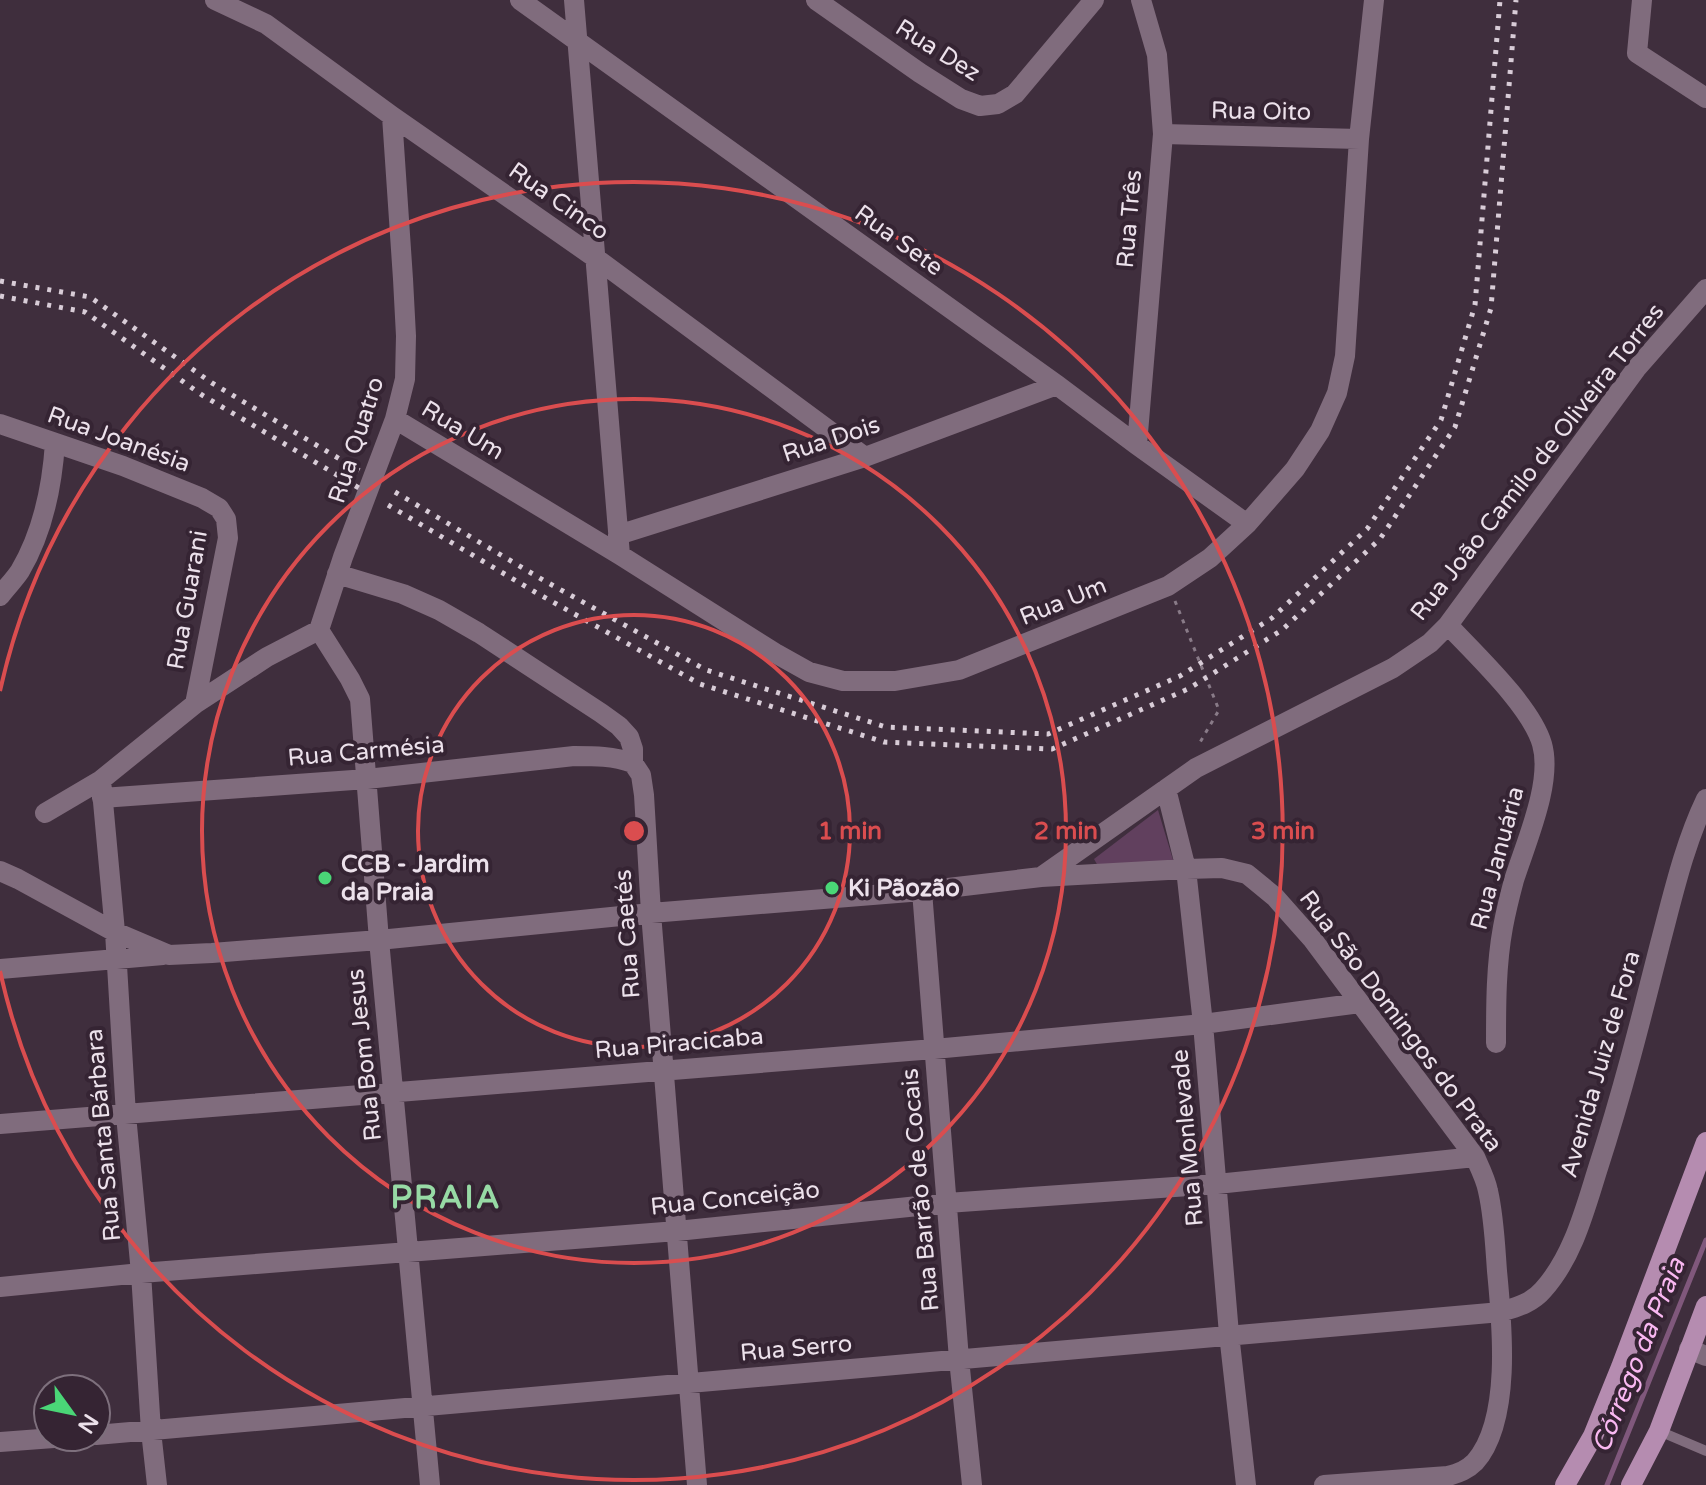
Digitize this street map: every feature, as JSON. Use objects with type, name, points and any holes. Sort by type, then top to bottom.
[{"type":"main road","points":[[1565,1485],[1593,1436],[1706,1142]]},
{"type":"main road","points":[[1695,1171],[1699,1184],[1706,1192]]},
{"type":"main road","points":[[1631,1485],[1698,1353],[1706,1306]]},
{"type":"street","name":"Rua Cinco","points":[[215,0],[266,24],[597,259],[865,457]]},
{"type":"street","name":"Rua Sete","points":[[520,0],[1247,524]]},
{"type":"street","points":[[574,0],[619,545]]},
{"type":"street","name":"Rua Dez","points":[[816,0],[920,73],[961,99],[980,106],[998,104],[1015,94],[1094,0]]},
{"type":"street","name":"Rua Três","points":[[1137,445],[1163,134],[1157,55],[1141,0]]},
{"type":"street","name":"Rua Um","points":[[395,419],[619,545],[775,653],[809,672],[843,681],[895,681],[959,670],[1168,586],[1210,558],[1247,524],[1295,469],[1320,431],[1337,393],[1345,356],[1359,139],[1374,0]]},
{"type":"street","points":[[1642,0],[1637,53],[1706,98]]},
{"type":"street","name":"Rua Quatro","points":[[319,630],[395,419],[405,379],[406,336],[392,116]]},
{"type":"street","name":"Rua Oito","points":[[1163,134],[1359,139]]},
{"type":"street","name":"Rua João Camilo de Oliveira Torres","points":[[0,871],[115,932],[169,955],[379,940],[651,913],[922,891],[1041,877],[1196,768],[1393,668],[1430,643],[1448,625],[1636,369],[1706,289]]},
{"type":"street","name":"Rua Dois","points":[[619,545],[1057,385]]},
{"type":"street","name":"Rua Joanésia","points":[[0,424],[123,466],[180,488],[219,508]]},
{"type":"street","points":[[0,596],[19,572],[41,525],[53,476],[55,443]]},
{"type":"street","name":"Rua Guarani","points":[[195,704],[228,538],[226,519],[219,508]]},
{"type":"street","name":"Rua Caetés","points":[[340,566],[439,610],[479,633],[601,713],[629,737],[633,763],[641,775],[644,795],[697,1485]]},
{"type":"street","name":"Rua Januária","points":[[1448,625],[1502,683],[1530,719],[1542,744],[1544,780],[1513,883],[1503,929],[1497,980],[1496,1043]]},
{"type":"street","name":"Rua Guarani","points":[[45,813],[101,789],[195,704],[267,657],[319,630]]},
{"type":"street","name":"Rua Bom Jesus","points":[[319,630],[360,699],[379,940],[430,1485]]},
{"type":"street","name":"Rua Carmésia","points":[[101,789],[367,779],[574,756],[605,756],[633,763]]},
{"type":"street","name":"Rua Santa Bárbara","points":[[101,789],[115,932],[126,1115],[157,1485]]},
{"type":"street","name":"Rua Monlevade","points":[[1166,789],[1186,869],[1246,1485]]},
{"type":"street","name":"Avenida Juiz de Fora","points":[[1501,1312],[1525,1304],[1541,1292],[1555,1275],[1570,1246],[1617,1109],[1684,856],[1706,799]]},
{"type":"street","name":"Rua São Domingos do Prata","points":[[1041,877],[1222,868],[1247,874],[1275,897],[1313,940],[1475,1157],[1488,1188],[1501,1312],[1502,1366],[1498,1402],[1489,1436],[1475,1461],[1464,1471],[1448,1476],[1324,1485]]},
{"type":"street","name":"Rua Barrão de Cocais","points":[[922,891],[972,1485]]},
{"type":"street","points":[[0,969],[169,955]]},
{"type":"street","name":"Rua Piracicaba","points":[[0,1124],[934,1049],[1203,1024],[1360,1003]]},
{"type":"street","name":"Rua Conceição","points":[[0,1287],[677,1231],[947,1203],[1217,1184],[1475,1157]]},
{"type":"street","name":"Rua Serro","points":[[112,1434],[1501,1312]]},
{"type":"street","points":[[0,1442],[32,1440]]},
{"type":"lane","points":[[1659,1431],[1706,1451]]},
{"type":"path","points":[[1176,604],[1219,710],[1198,745]]},
{"type":"shaded area","points":[[1158,810],[1174,863],[1098,866],[1094,859]]},
{"type":"waterway","name":"Córrego da Praia","points":[[1607,1485],[1706,1240]]},
{"type":"railway","points":[[395,492],[543,580],[706,670],[886,727],[1048,734],[1180,676],[1272,618],[1367,529],[1441,420],[1475,305],[1500,0]]},
{"type":"railway","points":[[388,505],[700,684],[884,742],[1052,749],[1188,689],[1282,630],[1380,539],[1455,427],[1491,308],[1516,0]]},
{"type":"railway","points":[[0,281],[90,297],[212,383],[365,474]]},
{"type":"railway","points":[[0,296],[85,312],[202,395],[359,488]]},
{"type":"place","name":"CCB - Jardim da Praia","points":[[325,878]]},
{"type":"place","name":"Ki Pãozão","points":[[832,888]]},
{"type":"district","name":"PRAIA","points":[[446,1197]]}]
